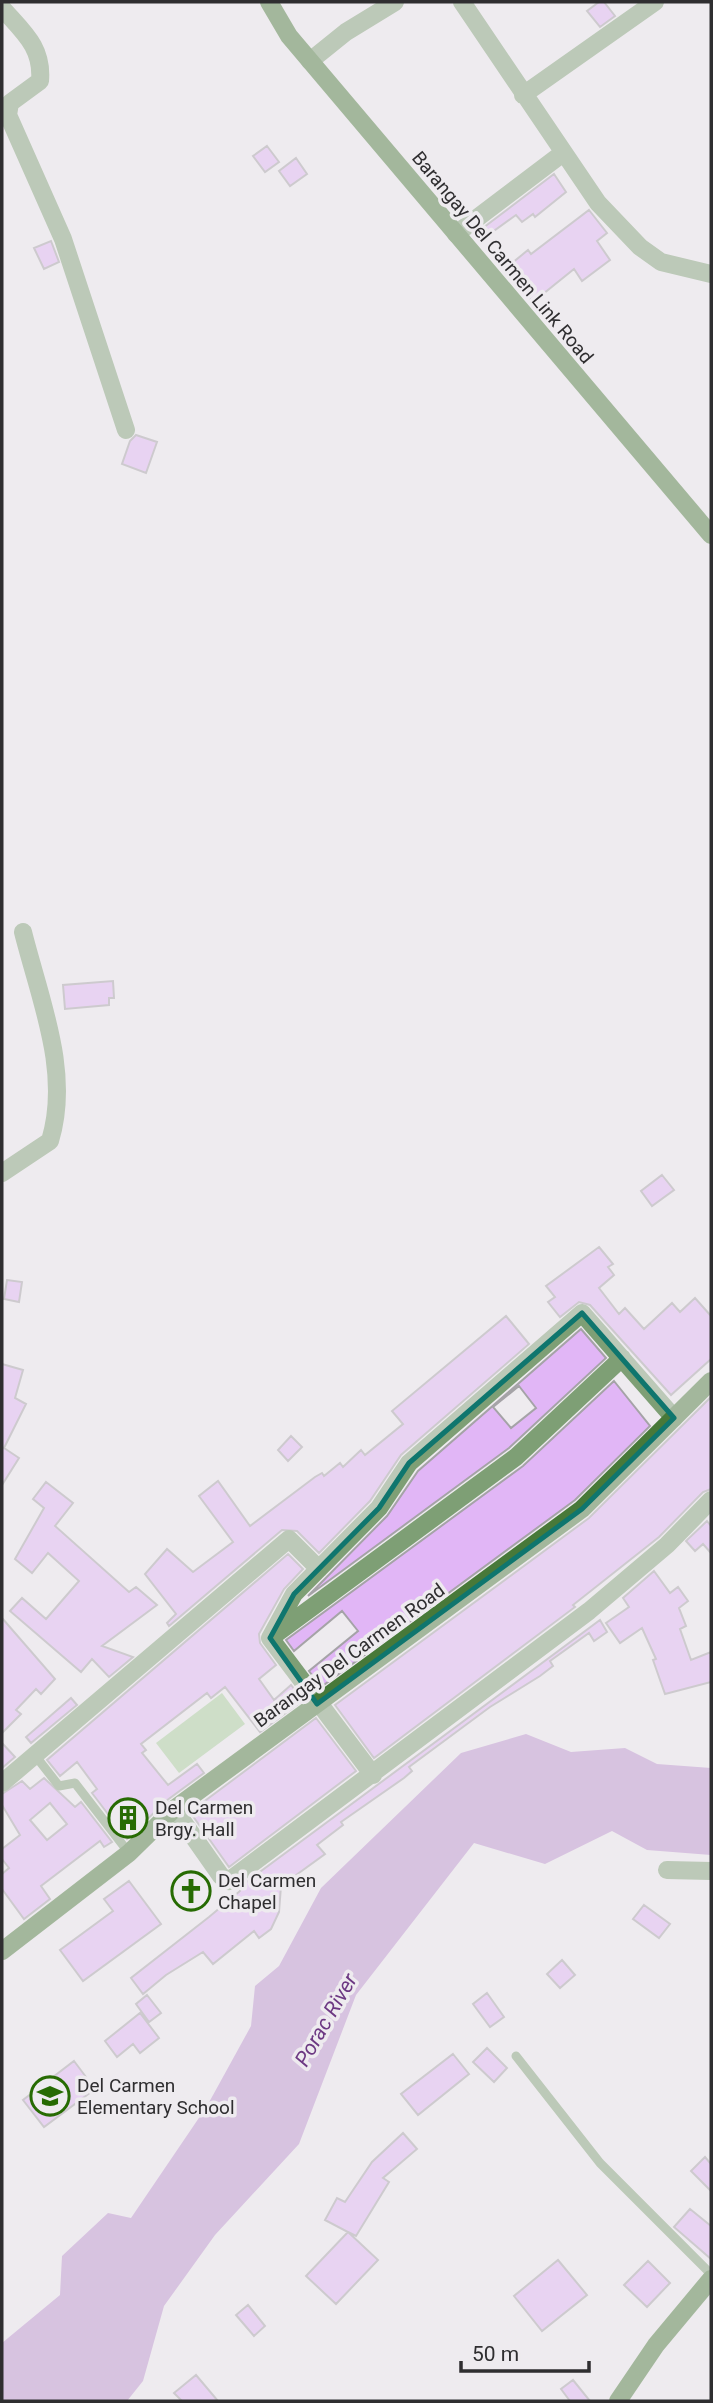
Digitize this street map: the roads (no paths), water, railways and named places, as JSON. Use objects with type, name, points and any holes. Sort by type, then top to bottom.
[{"type":"street","name":"Barangay Del Carmen Link Road","points":[[269,2],[289,36],[711,535]]},
{"type":"street","points":[[310,61],[345,32],[395,2]]},
{"type":"street","points":[[462,2],[598,203],[640,247],[661,262],[711,274]]},
{"type":"street","points":[[523,95],[655,2]]},
{"type":"street","points":[[2,8],[32,43],[42,64],[40,81],[10,103],[8,115],[63,239],[126,430]]},
{"type":"street","points":[[456,234],[563,153]]},
{"type":"street","points":[[2,1173],[50,1141],[58,1115],[59,1078],[23,932]]},
{"type":"street","points":[[270,1638],[294,1594],[379,1508],[409,1463],[578,1315],[583,1313],[587,1316],[674,1418]]},
{"type":"street","points":[[270,1638],[303,1617],[382,1554],[516,1457],[622,1358]]},
{"type":"street","name":"Barangay Del Carmen Road","points":[[2,1951],[129,1853],[174,1809],[582,1509],[711,1381]]},
{"type":"street","points":[[174,1809],[221,1876],[229,1881],[589,1611],[667,1545],[711,1500]]},
{"type":"street","points":[[2,1783],[289,1539],[319,1569]]},
{"type":"street","points":[[270,1638],[317,1704],[373,1774]]},
{"type":"street","points":[[667,1870],[711,1871]]},
{"type":"street","points":[[618,2401],[656,2345],[711,2277]]},
{"type":"lane","points":[[34,1754],[60,1786],[75,1783],[129,1853]]},
{"type":"lane","points":[[516,2056],[600,2163],[711,2277]]},
{"type":"water","name":"Porac River","points":[[526,1734],[571,1752],[625,1748],[657,1764],[711,1768],[711,1855],[647,1850],[612,1831],[545,1864],[474,1843],[356,1995],[299,2144],[215,2235],[164,2306],[143,2381],[127,2401],[2,2401],[2,2343],[60,2295],[62,2256],[108,2213],[131,2218],[207,2106],[251,2026],[255,1986],[279,1966],[321,1888],[461,1753]]},
{"type":"place","name":"Del Carmen Brgy. Hall","points":[[128,1818]]},
{"type":"place","name":"Del Carmen Chapel","points":[[191,1891]]},
{"type":"place","name":"Del Carmen Elementary School","points":[[50,2096]]}]
